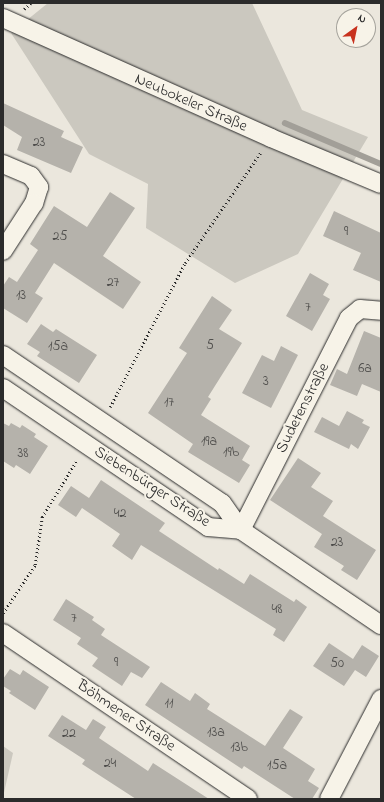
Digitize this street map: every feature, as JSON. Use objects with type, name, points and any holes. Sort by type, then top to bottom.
[{"type":"street","name":"Neubokeler Straße","points":[[3,18],[271,138],[381,184]]},
{"type":"street","points":[[3,164],[31,176],[39,186],[34,203],[3,251]]},
{"type":"street","name":"Sudetenstraße","points":[[241,530],[349,318],[360,309],[381,311]]},
{"type":"street","name":"Siebenbürger Straße","points":[[3,355],[222,502],[241,530],[381,625]]},
{"type":"street","name":"Siebenbürger Straße","points":[[3,388],[208,528],[241,530]]},
{"type":"street","name":"Siebenbürger Straße","points":[[87,445],[102,421]]},
{"type":"street","name":"Böhmener Straße","points":[[3,633],[248,799]]},
{"type":"street","points":[[329,799],[381,698]]},
{"type":"path","points":[[102,421],[185,263],[271,138]]},
{"type":"path","points":[[3,613],[35,565],[42,517],[87,445]]},
{"type":"shaded area","points":[[48,3],[252,3],[302,110],[368,137],[298,254],[235,283],[146,228],[148,184],[89,154],[11,33]]},
{"type":"shaded area","points":[[3,746],[13,753],[3,797]]},
{"type":"building","points":[[3,103],[64,131],[61,137],[83,147],[71,173],[17,150],[22,137],[3,125]]},
{"type":"building","points":[[110,192],[135,208],[103,256],[141,282],[123,309],[54,263],[35,293],[43,298],[27,323],[3,308],[3,286],[9,277],[17,282],[38,250],[30,244],[54,206],[87,227]]},
{"type":"building","points":[[334,211],[381,233],[381,282],[353,270],[361,253],[323,236]]},
{"type":"building","points":[[310,273],[329,284],[323,295],[330,299],[312,331],[286,316]]},
{"type":"building","points":[[212,296],[232,310],[219,329],[242,343],[208,397],[211,399],[201,415],[250,446],[242,460],[250,465],[239,483],[188,452],[193,444],[148,413],[187,353],[179,348]]},
{"type":"building","points":[[41,324],[53,332],[56,329],[97,355],[79,383],[37,356],[40,352],[27,344]]},
{"type":"building","points":[[364,331],[381,338],[381,392],[362,384],[357,396],[330,385],[337,369],[347,374]]},
{"type":"building","points":[[281,346],[298,355],[271,408],[242,393],[262,355],[274,361]]},
{"type":"building","points":[[347,411],[364,420],[362,423],[370,427],[358,449],[351,444],[349,449],[314,432],[322,417],[339,426]]},
{"type":"building","points":[[3,423],[9,426],[11,423],[20,428],[22,425],[36,434],[34,437],[48,446],[30,474],[16,465],[14,468],[3,461]]},
{"type":"building","points":[[298,458],[321,473],[311,487],[333,501],[323,516],[376,550],[357,580],[341,570],[344,566],[314,547],[322,534],[270,500]]},
{"type":"building","points":[[101,480],[165,523],[159,531],[218,570],[219,568],[244,584],[250,574],[294,602],[296,599],[307,607],[284,642],[273,635],[276,629],[141,545],[132,560],[112,546],[120,534],[82,508],[76,517],[58,505],[71,486],[89,498]]},
{"type":"building","points":[[66,599],[94,617],[92,620],[105,629],[101,635],[150,667],[142,678],[131,672],[122,686],[92,666],[98,658],[77,644],[81,638],[53,620]]},
{"type":"building","points":[[329,643],[353,659],[362,645],[379,656],[366,677],[355,670],[344,686],[313,666]]},
{"type":"building","points":[[10,669],[20,675],[23,670],[49,687],[35,710],[9,693],[11,691],[3,686],[3,679]]},
{"type":"building","points":[[161,682],[190,701],[195,693],[210,704],[207,709],[265,746],[290,709],[303,717],[283,748],[315,769],[308,781],[319,788],[312,799],[295,799],[244,766],[242,769],[145,705]]},
{"type":"building","points":[[62,715],[86,730],[93,719],[106,727],[99,738],[148,771],[153,763],[209,799],[136,799],[82,764],[85,760],[48,736]]},
{"type":"waterway","points":[[285,123],[381,164]]}]
